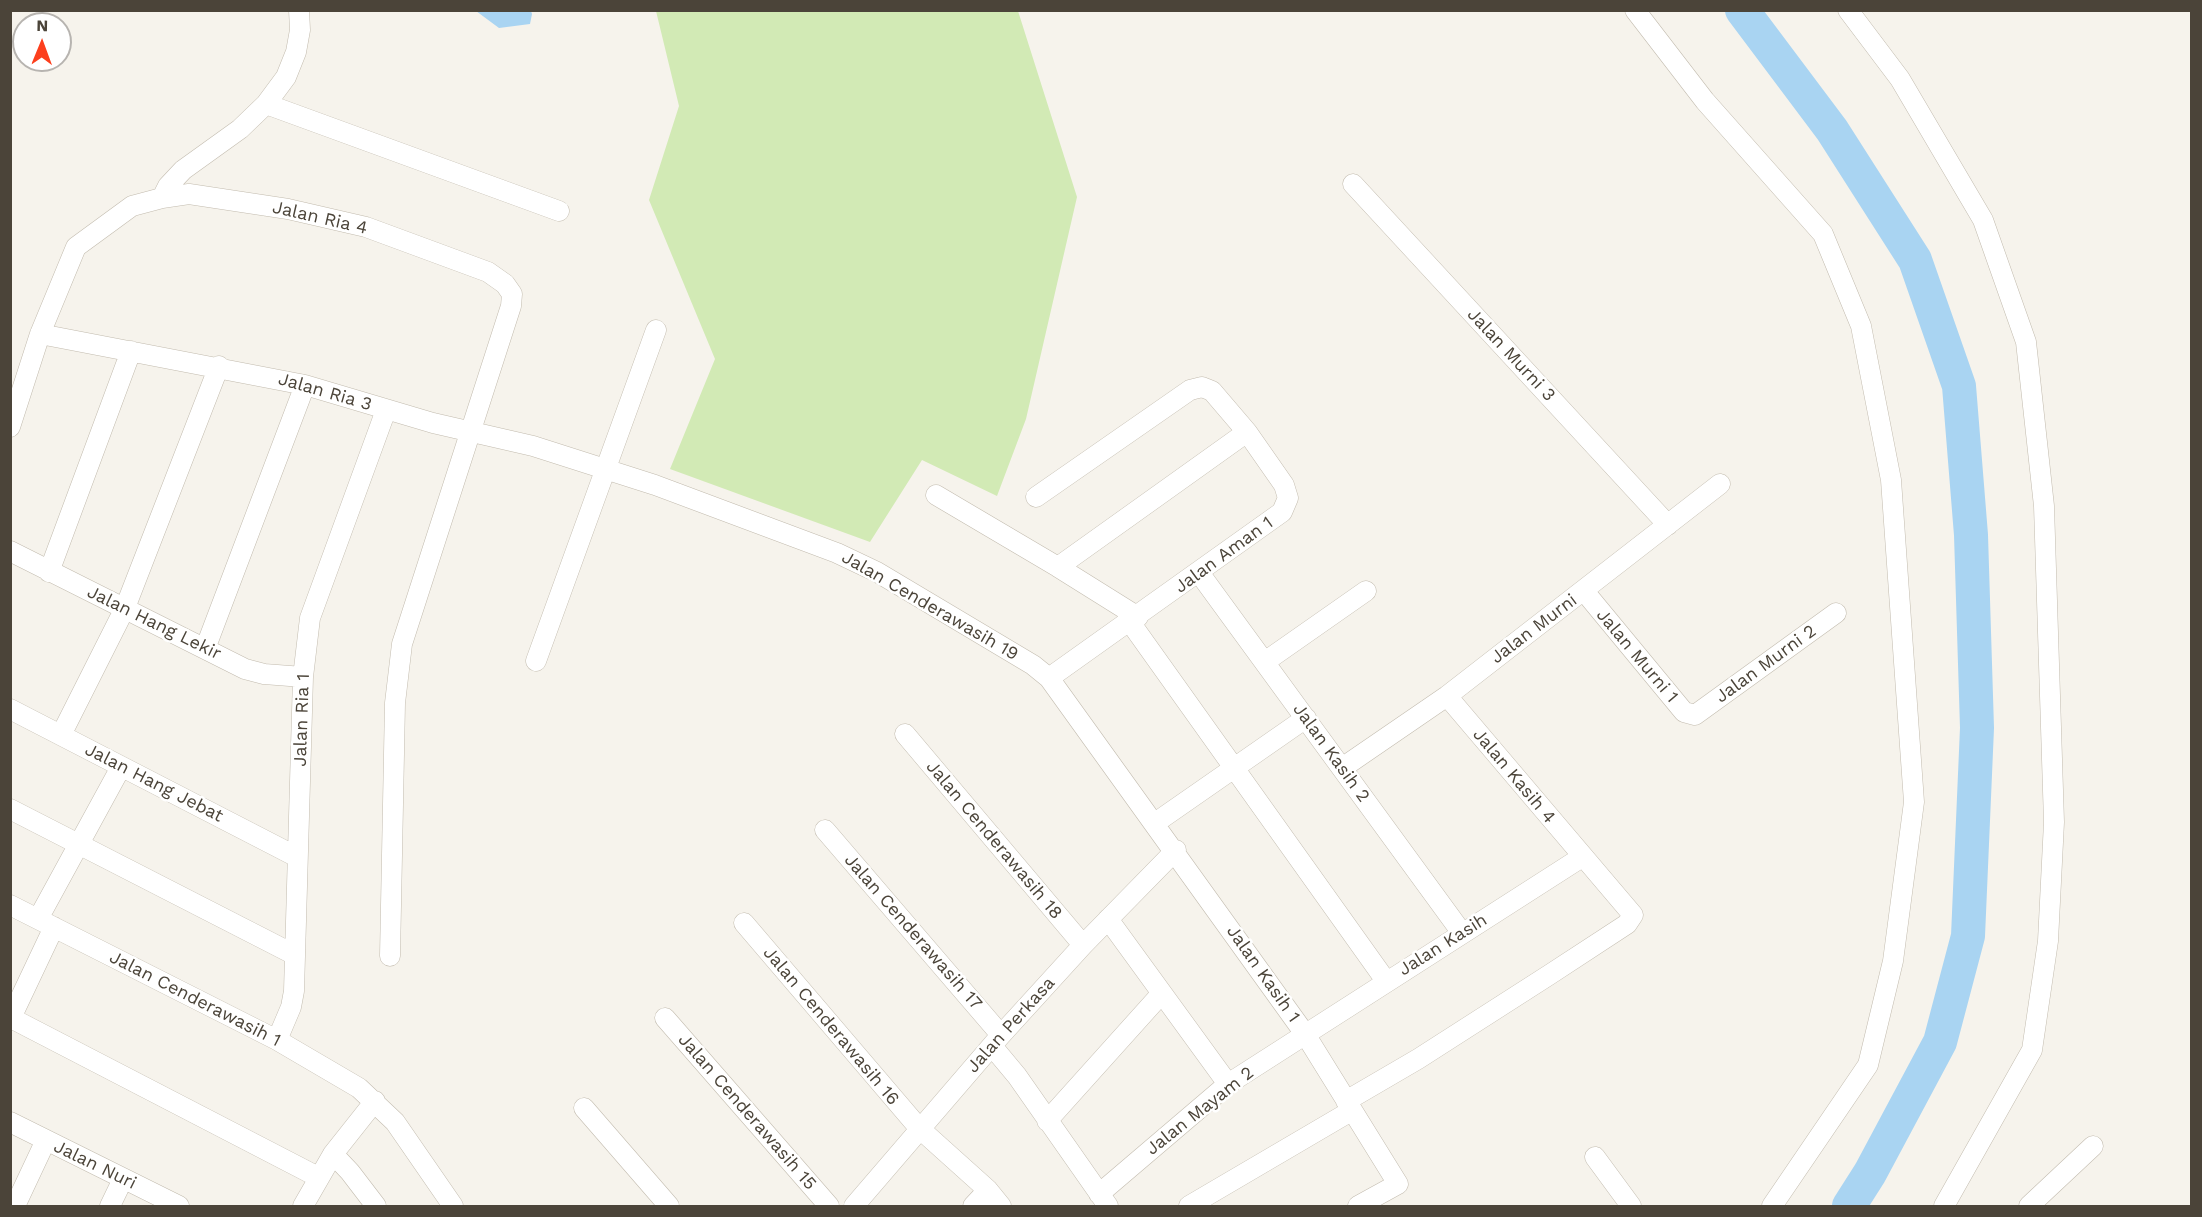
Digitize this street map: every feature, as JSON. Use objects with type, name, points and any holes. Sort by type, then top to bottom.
[{"type":"street","points":[[162,198],[168,186],[183,170],[240,129],[266,104],[286,77],[296,52],[300,30],[299,10]]},
{"type":"street","points":[[1635,10],[1705,101],[1822,234],[1861,326],[1891,480],[1914,802],[1893,961],[1868,1065],[1772,1206]]},
{"type":"street","points":[[1848,10],[1900,79],[1983,220],[2026,342],[2044,506],[2054,822],[2048,941],[2032,1050],[1944,1206]]},
{"type":"street","points":[[266,104],[559,211]]},
{"type":"street","name":"Jalan Murni 3","points":[[1353,184],[1668,525]]},
{"type":"street","name":"Jalan Ria 4","points":[[10,427],[40,334],[76,247],[132,206],[189,194],[288,209],[366,227],[488,272],[505,284],[512,294],[511,306],[407,622],[398,667],[390,956]]},
{"type":"street","points":[[536,661],[656,330]]},
{"type":"street","name":"Jalan Ria 3","points":[[40,334],[219,366],[305,385],[386,410],[533,446],[605,469]]},
{"type":"street","points":[[49,572],[131,351]]},
{"type":"street","points":[[61,735],[125,608],[219,366]]},
{"type":"street","points":[[205,649],[305,385]]},
{"type":"street","name":"Jalan Aman 1","points":[[1036,497],[1190,390],[1202,387],[1212,391],[1246,432],[1284,485],[1288,498],[1282,512],[1200,574],[1049,678]]},
{"type":"street","name":"Jalan Ria 1","points":[[277,1040],[291,1007],[295,955],[303,677],[310,618],[386,410]]},
{"type":"street","points":[[1058,567],[1246,432]]},
{"type":"street","name":"Jalan Cenderawasih 19","points":[[605,469],[837,553],[877,572],[1033,665],[1049,678],[1176,850]]},
{"type":"street","name":"Jalan Murni","points":[[1342,768],[1447,696],[1720,484]]},
{"type":"street","points":[[936,495],[1058,567],[1134,619],[1386,981]]},
{"type":"street","name":"Jalan Hang Lekir","points":[[10,551],[245,669],[264,674],[303,677]]},
{"type":"street","name":"Jalan Kasih 2","points":[[1200,574],[1266,661],[1462,933]]},
{"type":"street","points":[[1266,661],[1366,591]]},
{"type":"street","name":"Jalan Murni 1","points":[[1584,591],[1684,712],[1695,715]]},
{"type":"street","name":"Jalan Murni 2","points":[[1695,715],[1836,614]]},
{"type":"street","name":"Jalan Kasih 4","points":[[1349,1106],[1627,924],[1633,915],[1447,696]]},
{"type":"street","name":"Jalan Hang Jebat","points":[[10,709],[297,857]]},
{"type":"street","points":[[1155,823],[1306,718]]},
{"type":"street","name":"Jalan Cenderawasih 18","points":[[905,734],[1083,945]]},
{"type":"street","points":[[121,767],[79,845],[46,923],[11,1019],[318,1177]]},
{"type":"street","points":[[10,809],[295,955]]},
{"type":"street","name":"Jalan Cenderawasih 17","points":[[825,830],[997,1040],[1047,1121],[1104,1200]]},
{"type":"street","name":"Jalan Perkasa","points":[[854,1206],[997,1040],[1083,945],[1176,850]]},
{"type":"street","name":"Jalan Kasih 1","points":[[1176,850],[1305,1034],[1398,1184],[1358,1206]]},
{"type":"street","name":"Jalan Kasih","points":[[1305,1034],[1462,933],[1558,875],[1582,857]]},
{"type":"street","name":"Jalan Cenderawasih 1","points":[[10,905],[336,1072],[375,1101],[395,1122],[453,1206]]},
{"type":"street","points":[[1108,919],[1228,1084]]},
{"type":"street","name":"Jalan Cenderawasih 16","points":[[744,923],[919,1128],[987,1190],[1001,1206]]},
{"type":"street","points":[[1047,1121],[1162,993]]},
{"type":"street","name":"Jalan Cenderawasih 15","points":[[665,1018],[829,1206]]},
{"type":"street","name":"Jalan Mayam 2","points":[[1104,1200],[1228,1084],[1305,1034]]},
{"type":"street","points":[[303,1206],[333,1154],[375,1101]]},
{"type":"street","points":[[1189,1206],[1349,1106]]},
{"type":"street","points":[[584,1108],[669,1206]]},
{"type":"street","name":"Jalan Nuri","points":[[10,1122],[179,1206]]},
{"type":"street","points":[[15,1206],[46,1140]]},
{"type":"street","points":[[2029,1206],[2093,1146]]},
{"type":"street","points":[[333,1154],[351,1172],[376,1206]]},
{"type":"street","points":[[1595,1158],[1631,1206]]},
{"type":"street","points":[[110,1206],[123,1179]]},
{"type":"street","points":[[973,1206],[987,1190]]},
{"type":"green space","points":[[656,11],[1018,11],[1077,197],[1026,419],[997,496],[922,460],[870,542],[670,469],[715,359],[649,200],[679,106]]},
{"type":"water","points":[[476,11],[531,11],[532,14],[530,24],[499,28]]},
{"type":"waterway","points":[[1742,10],[1832,130],[1915,260],[1959,386],[1971,535],[1977,728],[1968,936],[1940,1042],[1870,1173],[1849,1206]]}]
